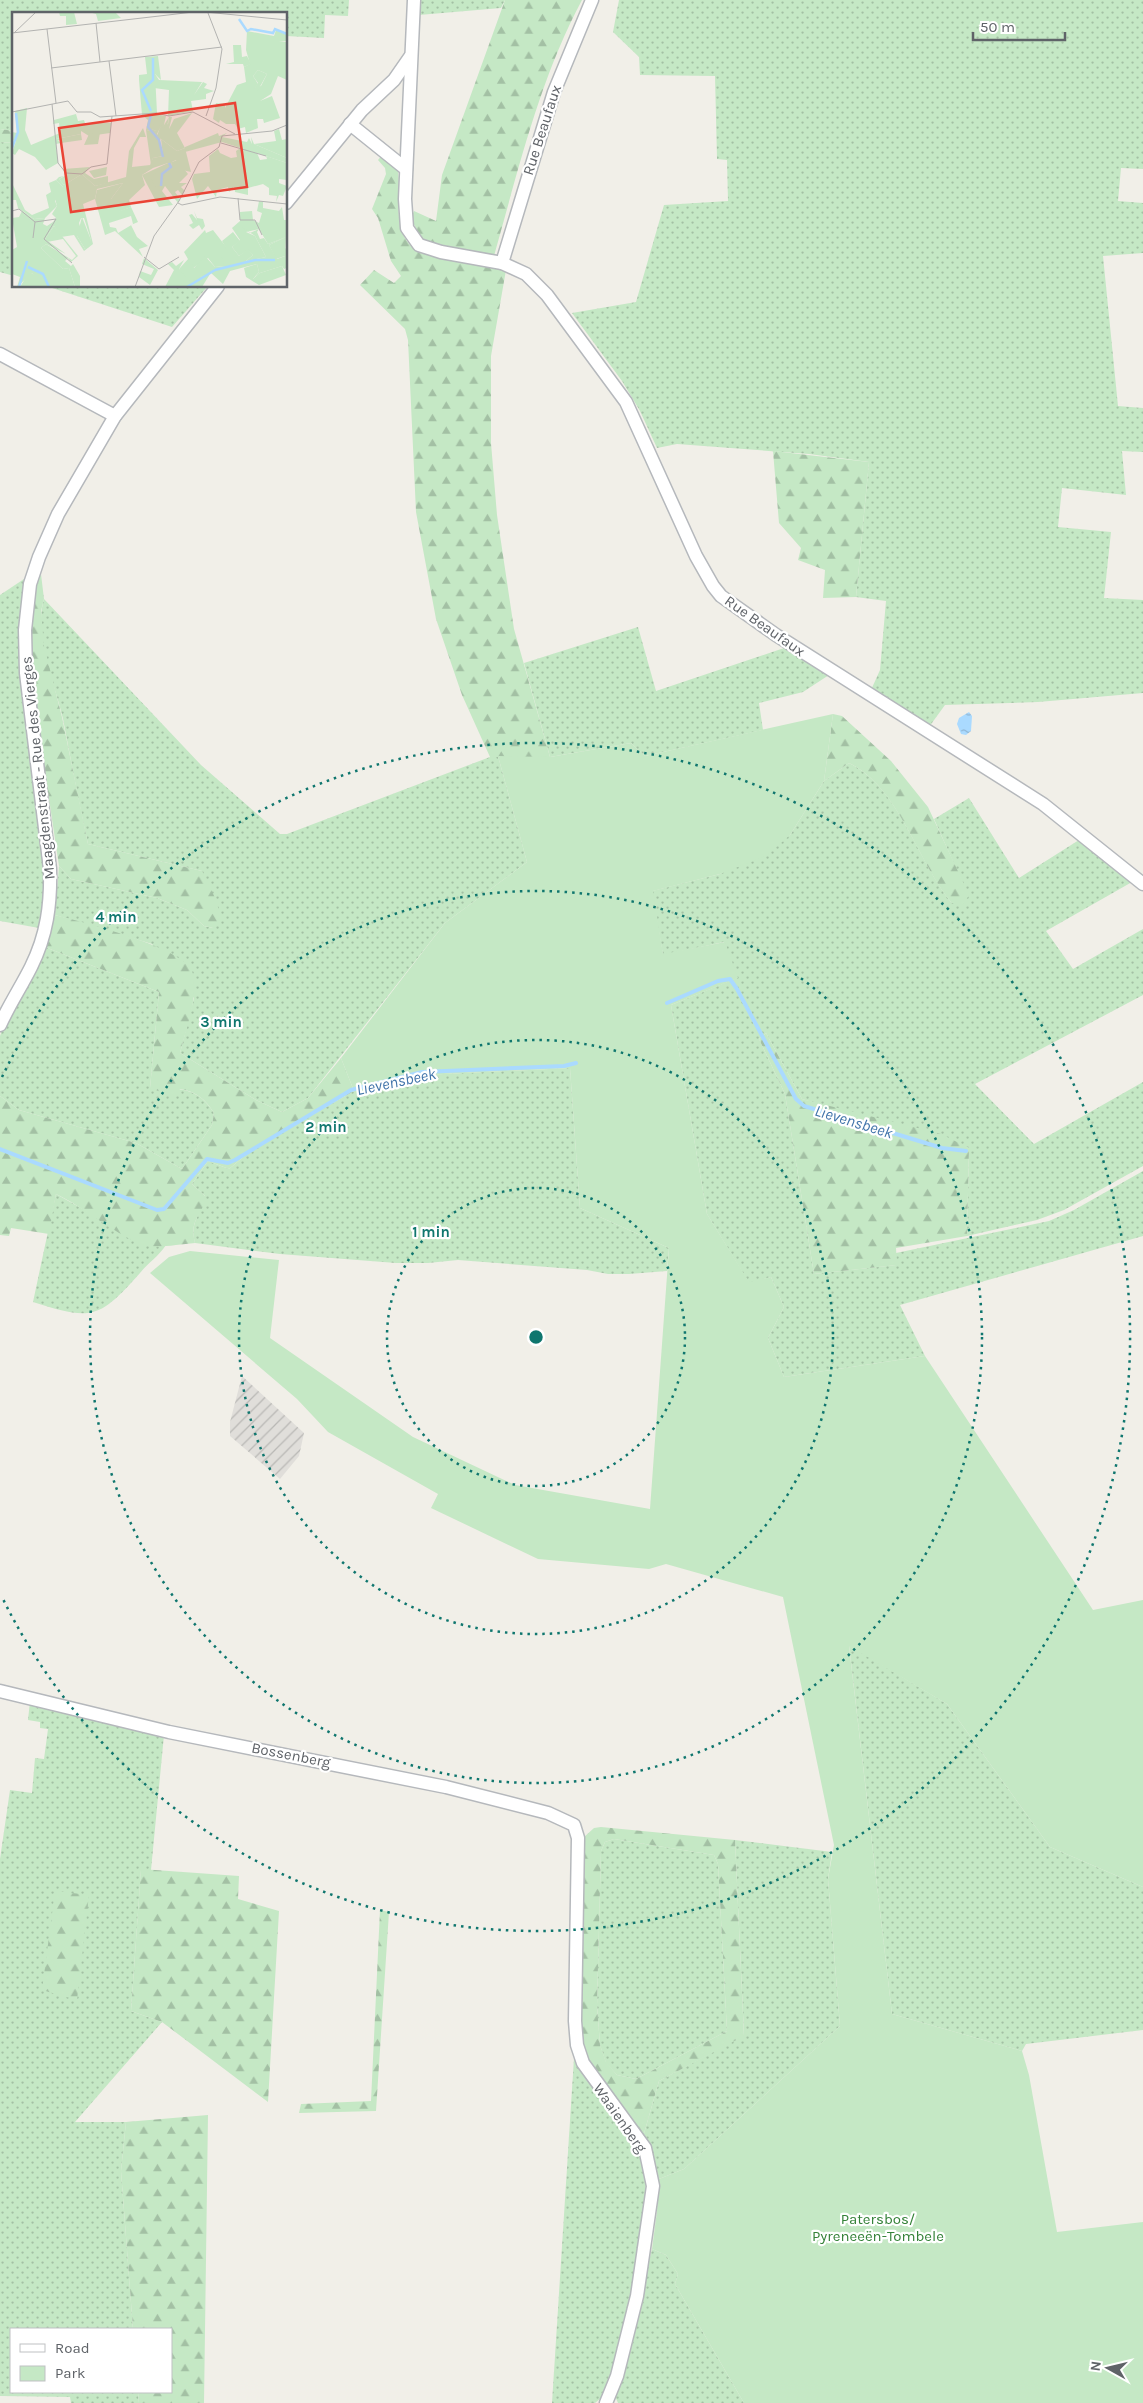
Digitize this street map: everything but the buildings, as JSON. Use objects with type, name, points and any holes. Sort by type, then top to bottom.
[{"type":"street","name":"Rue Beaufaux","points":[[414,0],[405,199],[407,228],[420,245],[441,252],[497,261],[526,274],[547,296],[616,387],[633,414],[696,556],[721,596],[776,635],[1043,804],[1143,884]]},
{"type":"street","name":"Rue Beaufaux","points":[[497,261],[554,92],[592,0]]},
{"type":"street","points":[[288,201],[350,124],[394,80],[411,55]]},
{"type":"street","points":[[350,124],[406,169]]},
{"type":"street","name":"Maagdenstraat - Rue des Vierges","points":[[0,1025],[42,943],[50,906],[50,869],[26,673],[25,630],[30,584],[39,557],[58,514],[116,416],[216,288]]},
{"type":"street","points":[[0,354],[116,416]]},
{"type":"street","name":"Bossenberg","points":[[0,1692],[169,1732],[342,1765],[509,1803],[560,1817],[574,1825],[577,1830]]},
{"type":"street","name":"Waaienberg","points":[[577,1830],[575,2021],[577,2045],[583,2063],[592,2078],[644,2148],[653,2186],[638,2296],[617,2376],[606,2403]]},
{"type":"shaded area","points":[[242,1376],[304,1433],[299,1456],[280,1479],[230,1436],[230,1422]]},
{"type":"green space","points":[[0,0],[349,0],[348,16],[325,15],[324,38],[288,36],[288,12],[12,12],[12,131],[0,129]]},
{"type":"green space","points":[[420,0],[505,0],[501,8],[419,15]]},
{"type":"green space","points":[[505,0],[582,0],[554,61],[531,125],[494,256],[430,243],[420,237],[411,218],[414,211],[436,221],[442,175]]},
{"type":"green space","points":[[619,0],[1143,0],[1143,169],[1121,168],[1118,201],[1143,203],[1143,253],[1103,256],[1118,406],[1143,408],[1143,452],[1122,451],[1126,495],[1062,488],[1058,527],[1111,532],[1104,598],[1143,600],[1143,693],[1038,702],[945,705],[929,727],[871,690],[880,670],[886,601],[856,597],[869,462],[809,454],[677,444],[657,448],[640,411],[622,381],[572,313],[636,302],[664,205],[728,201],[727,160],[717,159],[715,76],[640,75],[639,57],[613,32]]},
{"type":"green space","points":[[0,129],[12,131],[12,143],[0,142]]},
{"type":"green space","points":[[0,142],[12,143],[12,275],[0,272]]},
{"type":"green space","points":[[382,155],[398,171],[400,227],[410,245],[420,253],[506,270],[491,356],[491,443],[497,515],[514,629],[550,757],[490,757],[462,695],[436,619],[416,512],[408,340],[405,329],[360,285],[374,270],[394,283],[401,276],[391,261],[378,218],[372,209],[386,174],[385,168],[378,160]]},
{"type":"green space","points":[[52,288],[206,288],[172,327]]},
{"type":"green space","points":[[773,451],[869,462],[856,597],[823,598],[825,570],[798,560],[801,548],[779,523]]},
{"type":"green space","points":[[41,574],[44,599],[41,611],[44,646],[62,717],[88,844],[202,871],[217,902],[220,918],[213,928],[204,926],[187,910],[157,898],[71,879],[59,866],[30,658],[30,614]]},
{"type":"green space","points":[[24,579],[19,654],[43,860],[44,887],[39,928],[0,921],[0,595]]},
{"type":"green space","points":[[44,599],[201,765],[280,834],[287,834],[490,757],[498,756],[527,862],[445,923],[308,1098],[282,1112],[256,1100],[180,1053],[194,998],[152,944],[55,915],[59,866],[71,879],[157,898],[187,910],[204,926],[213,928],[202,871],[88,844],[63,719],[43,643],[41,613]]},
{"type":"green space","points":[[638,627],[656,691],[787,647],[829,675],[803,692],[759,703],[763,730],[645,756],[631,743],[550,757],[524,663]]},
{"type":"green space","points":[[833,714],[842,716],[891,761],[928,807],[969,895],[963,905],[952,903],[928,867],[895,807],[867,775],[849,763],[824,781]]},
{"type":"green space","name":"Patersbos/ Pyreneeën-Tombele","points":[[833,714],[824,781],[790,835],[766,856],[720,874],[653,891],[663,954],[725,942],[738,978],[671,1005],[707,1214],[749,1282],[771,1277],[784,1307],[768,1338],[784,1377],[925,1356],[1093,1610],[1143,1600],[1143,1887],[1050,1847],[947,1704],[849,1646],[892,2014],[1022,2051],[1029,2075],[1057,2232],[1143,2222],[1143,2403],[744,2403],[675,2284],[678,2274],[666,2255],[652,2249],[659,2179],[684,2169],[840,2026],[828,1879],[834,1845],[783,1597],[666,1564],[649,1569],[538,1559],[431,1508],[438,1494],[328,1432],[297,1399],[150,1273],[169,1257],[190,1251],[279,1260],[270,1338],[413,1437],[515,1485],[650,1509],[669,1248],[580,1208],[570,1068],[423,1075],[354,1091],[341,1058],[445,923],[527,862],[498,756],[550,757],[631,743],[645,756]]},
{"type":"green space","points":[[849,763],[867,774],[895,807],[928,867],[952,903],[968,895],[934,819],[969,798],[1019,878],[1079,840],[1132,882],[1046,931],[1073,969],[1143,929],[1143,995],[975,1084],[1034,1144],[1143,1082],[1143,1166],[1064,1210],[1037,1220],[967,1236],[969,1148],[802,1099],[766,1033],[759,1039],[785,1094],[814,1274],[896,1265],[896,1253],[1049,1221],[1074,1210],[1143,1171],[1143,1236],[900,1305],[925,1356],[784,1377],[768,1338],[784,1307],[771,1277],[749,1283],[707,1214],[671,1005],[737,978],[724,942],[663,955],[652,891],[720,874],[790,835],[824,781]]},
{"type":"green space","points":[[55,915],[132,937],[173,955],[187,964],[193,974],[194,994],[191,1014],[180,1053],[256,1100],[282,1112],[308,1098],[341,1058],[354,1091],[254,1148],[229,1169],[208,1161],[192,1184],[205,1196],[206,1201],[194,1225],[195,1243],[148,1246],[138,1243],[56,1194],[49,1234],[11,1228],[9,1236],[0,1235],[0,1096],[19,1110],[136,1143],[182,1169],[212,1125],[214,1113],[204,1100],[196,1094],[180,1089],[175,1097],[150,1088],[159,992],[45,947]]},
{"type":"green space","points":[[45,947],[159,992],[150,1088],[179,1089],[194,1093],[208,1104],[214,1113],[212,1125],[182,1169],[136,1143],[19,1110],[0,1096],[0,1036],[4,1024]]},
{"type":"green space","points":[[766,1033],[802,1099],[941,1134],[969,1148],[967,1236],[896,1248],[897,1265],[814,1274],[785,1094],[759,1039]]},
{"type":"green space","points":[[570,1068],[580,1208],[669,1248],[667,1271],[608,1274],[587,1270],[458,1260],[428,1263],[396,1263],[280,1254],[195,1243],[194,1224],[205,1196],[192,1184],[208,1161],[229,1169],[254,1148],[354,1091],[423,1075]]},
{"type":"green space","points":[[56,1194],[149,1246],[166,1245],[114,1300],[93,1312],[69,1312],[33,1302]]},
{"type":"green space","points":[[849,1645],[947,1704],[1050,1847],[1143,1887],[1143,2030],[1026,2044],[1022,2051],[892,2014]]},
{"type":"green space","points":[[30,1701],[164,1735],[151,1870],[141,1870],[131,2011],[162,2022],[75,2122],[126,2122],[121,2171],[133,2328],[10,2328],[10,2393],[138,2393],[139,2403],[71,2403],[70,2397],[0,2396],[0,1859],[10,1790],[32,1793],[35,1758],[44,1759],[48,1729],[40,1728],[40,1722],[28,1720]]},
{"type":"green space","points":[[601,1827],[735,1840],[744,2036],[659,2081],[643,2137],[591,2069],[581,2044],[583,1838],[594,1828]],"holes":[[[614,1839],[714,1855],[718,1864],[727,2031],[636,2079],[617,2075],[606,2062],[600,2045],[597,2005],[601,1851],[605,1842]]]},
{"type":"green space","points":[[614,1839],[714,1855],[718,1864],[727,2031],[636,2079],[617,2075],[606,2063],[600,2045],[597,2005],[601,1851],[605,1842]]},
{"type":"green space","points":[[735,1840],[832,1852],[828,1879],[840,2026],[684,2169],[659,2179],[651,2151],[643,2137],[659,2081],[744,2035]]},
{"type":"green space","points":[[141,1869],[239,1876],[238,1899],[279,1911],[268,2102],[162,2022],[131,2011]]},
{"type":"green space","points":[[55,1891],[89,1895],[77,2000],[42,1990]]},
{"type":"green space","points":[[380,1910],[389,1912],[376,2111],[299,2113],[301,2104],[371,2101]]},
{"type":"green space","points":[[574,2058],[639,2148],[646,2179],[645,2208],[633,2292],[606,2394],[595,2403],[552,2403]]},
{"type":"green space","points":[[208,2115],[204,2403],[139,2403],[138,2393],[172,2393],[172,2328],[133,2328],[121,2171],[126,2122]]},
{"type":"green space","points":[[652,2249],[666,2255],[678,2274],[675,2284],[744,2403],[618,2403],[615,2396]]},
{"type":"water","points":[[969,712],[972,716],[971,731],[966,735],[961,734],[957,724],[959,718]]},
{"type":"waterway","name":"Lievensbeek","points":[[667,1003],[718,981],[730,979],[796,1099],[804,1106],[942,1148],[966,1151]]},
{"type":"waterway","name":"Lievensbeek","points":[[0,1149],[157,1210],[164,1209],[207,1159],[228,1163],[235,1160],[351,1090],[422,1072],[564,1066],[576,1063]]}]
